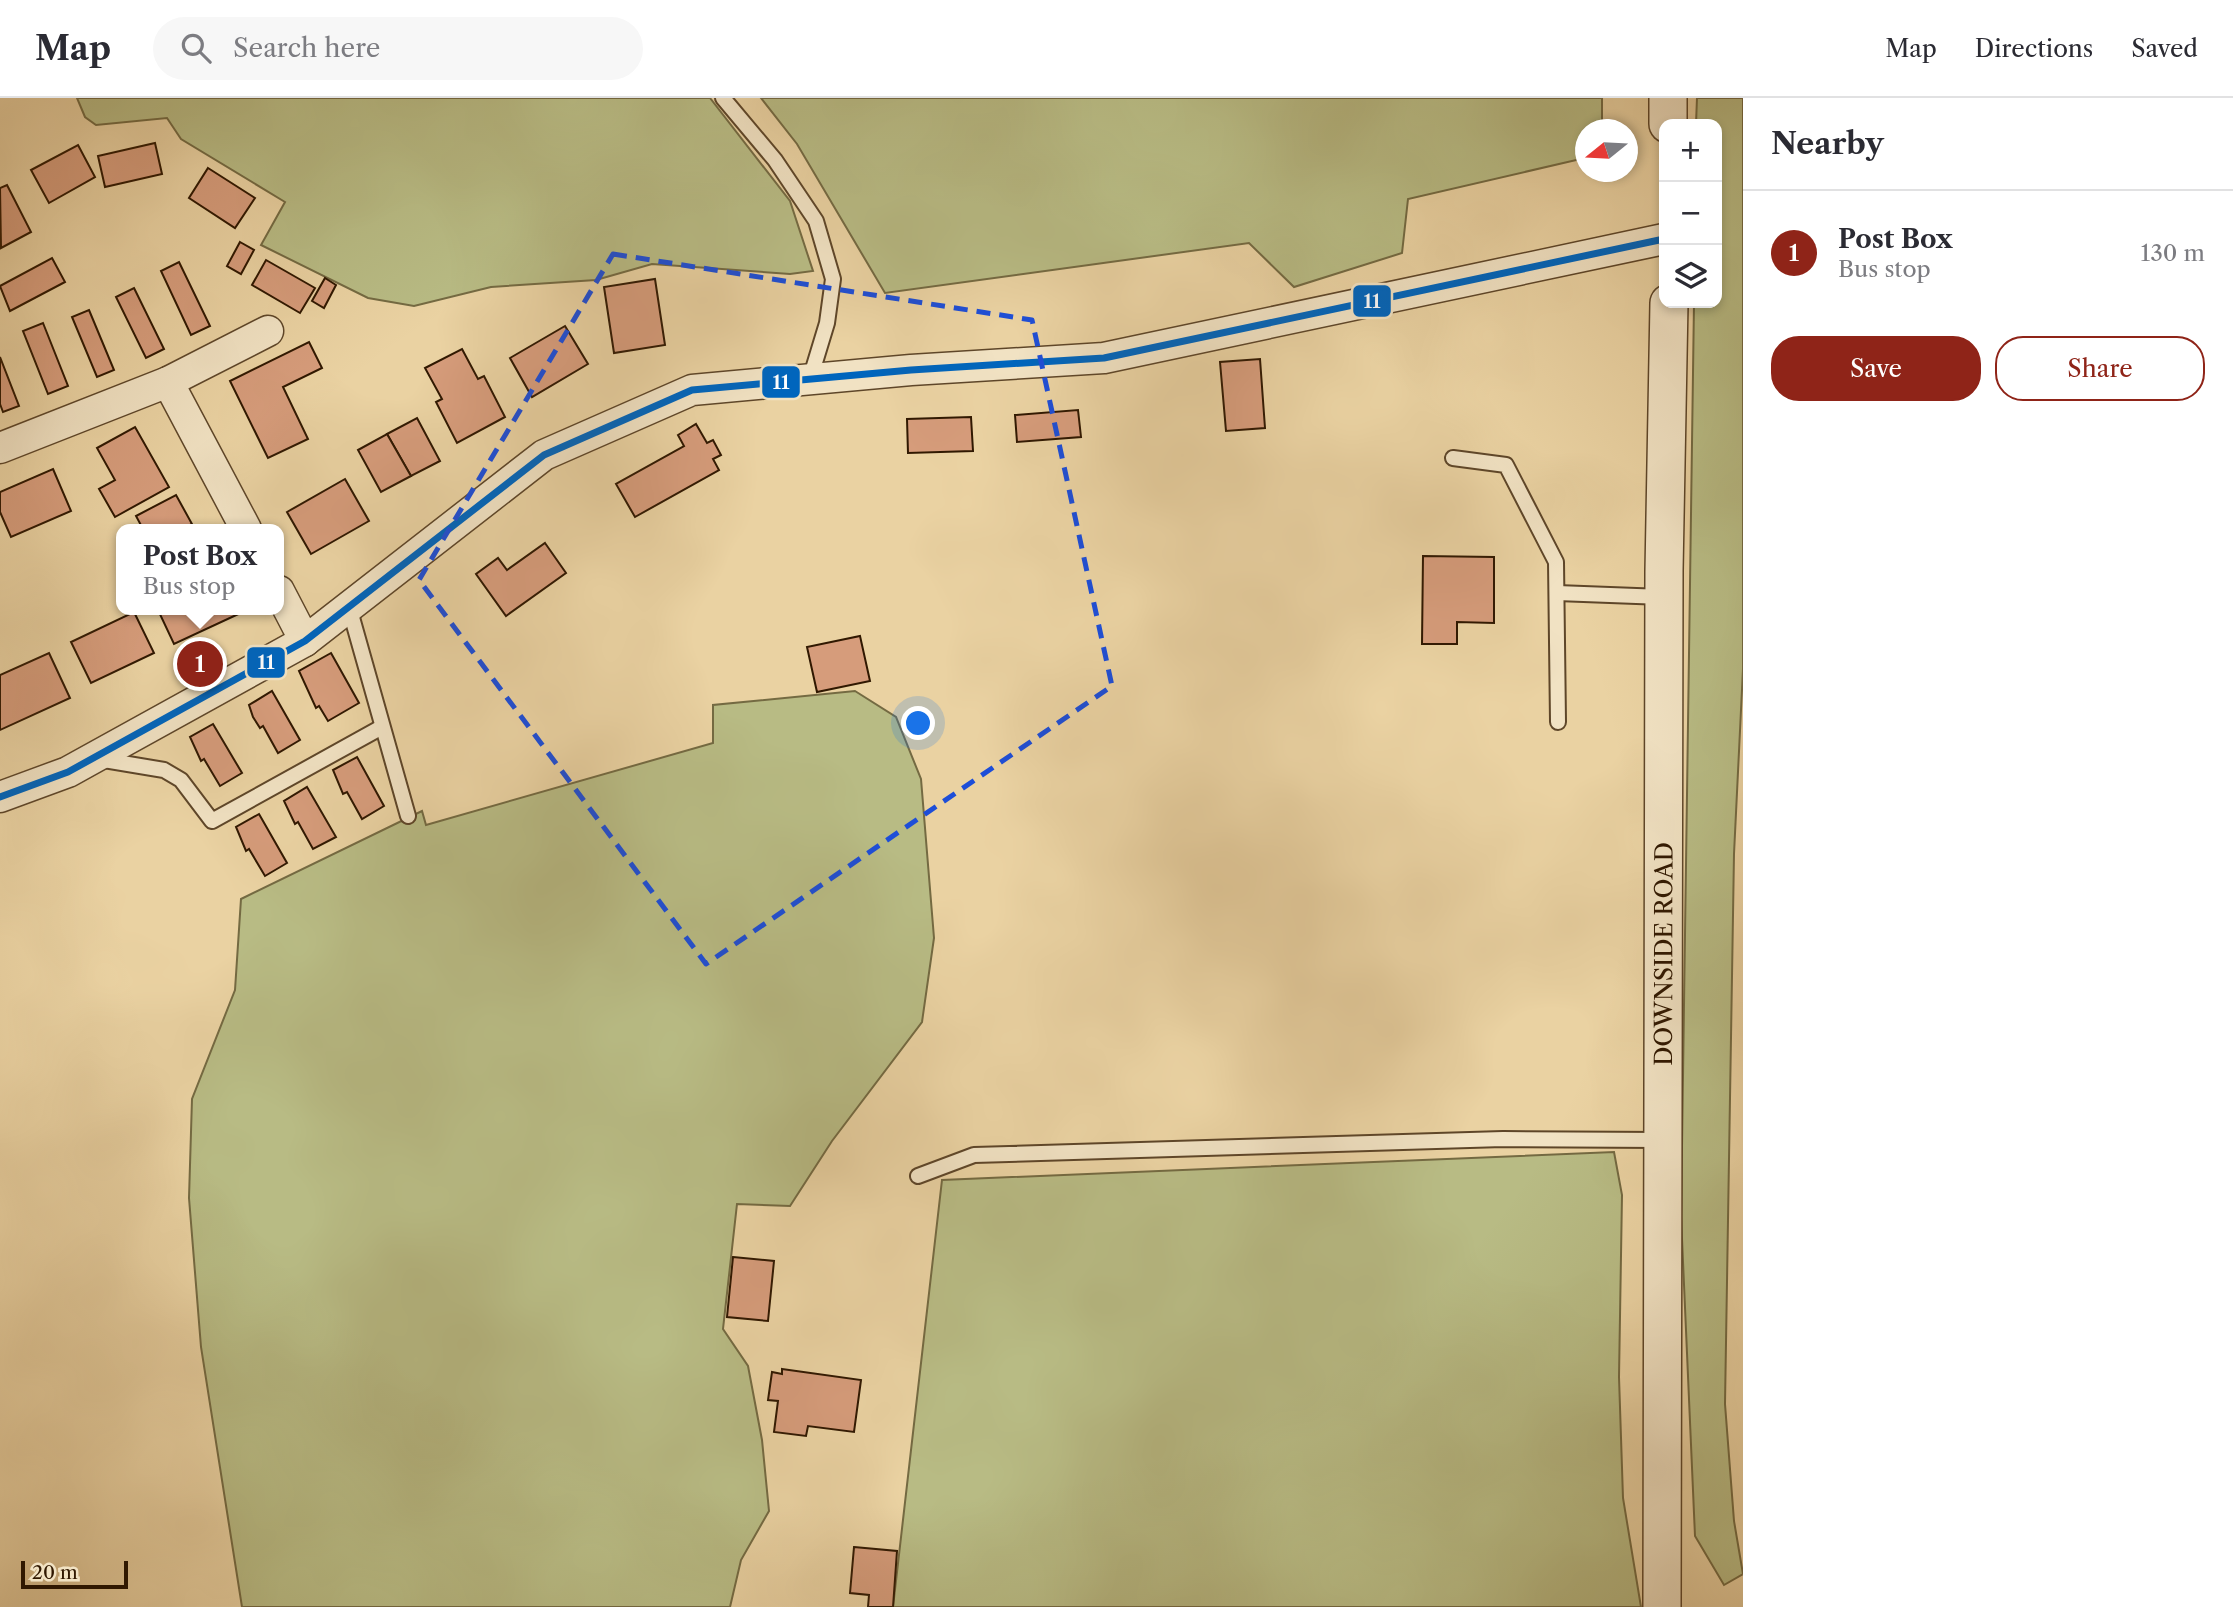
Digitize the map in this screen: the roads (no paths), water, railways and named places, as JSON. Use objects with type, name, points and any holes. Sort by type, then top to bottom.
[{"type":"street","points":[[1668,98],[1668,119]]},
{"type":"street","points":[[0,797],[68,772],[305,641],[544,455],[692,390],[1104,358],[1659,240]]},
{"type":"street","name":"DOWNSIDE ROAD","points":[[1662,1607],[1664,597],[1669,308]]},
{"type":"street","points":[[0,448],[168,382],[268,331]]},
{"type":"street","points":[[168,382],[243,524]]},
{"type":"street","points":[[284,601],[305,641]]},
{"type":"lane","points":[[723,98],[775,160],[816,221],[833,279],[827,323],[810,379]]},
{"type":"lane","points":[[1453,458],[1506,465],[1556,562],[1558,722]]},
{"type":"lane","points":[[1557,593],[1664,597]]},
{"type":"lane","points":[[349,607],[408,816]]},
{"type":"lane","points":[[93,758],[164,770],[181,780],[212,821],[383,727]]},
{"type":"lane","points":[[918,1177],[974,1155],[1503,1139],[1663,1140]]},
{"type":"place","name":"Post Box","points":[[200,664]]}]
